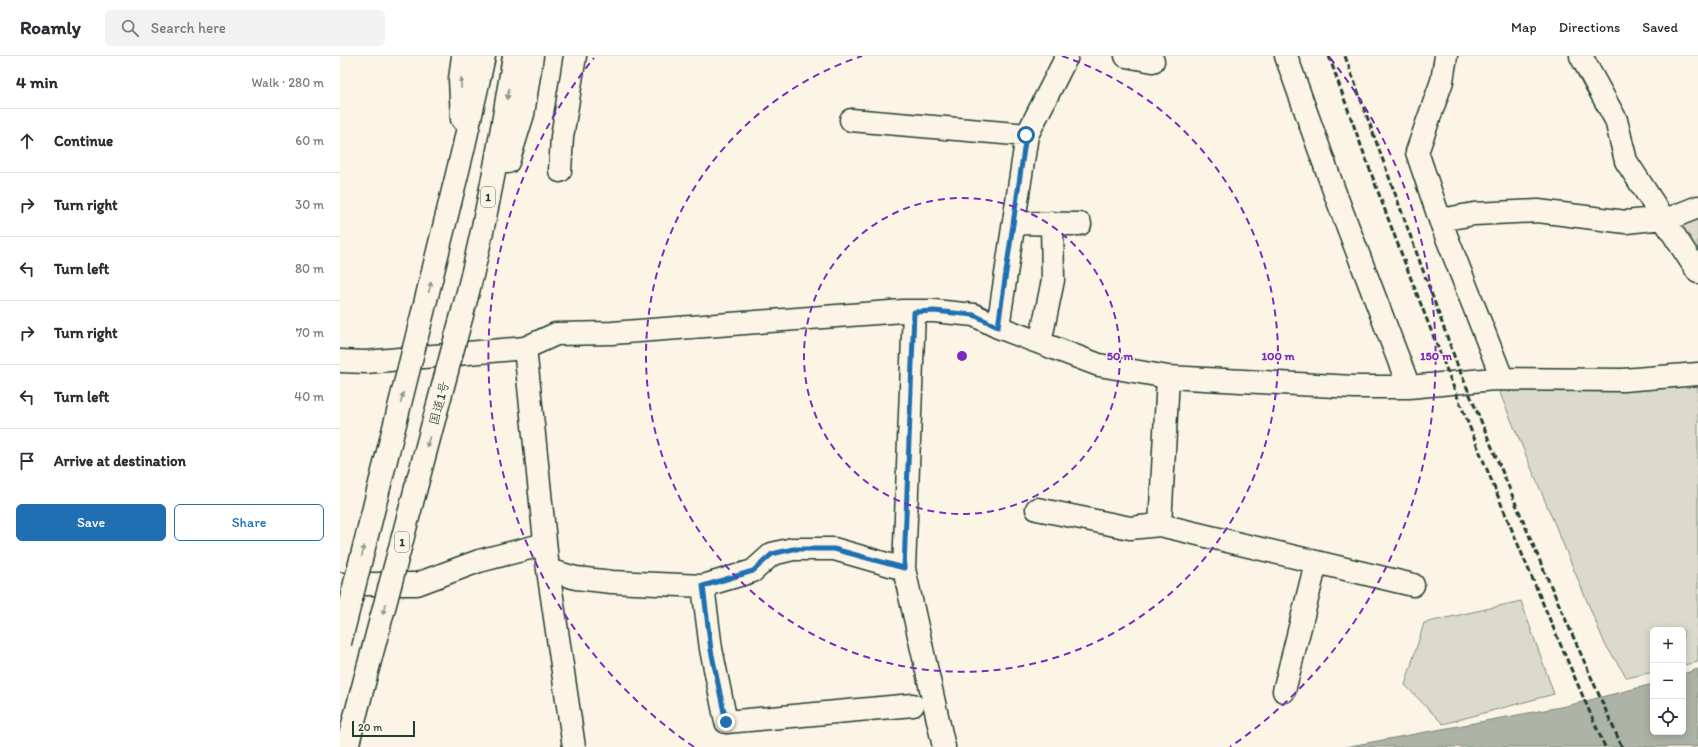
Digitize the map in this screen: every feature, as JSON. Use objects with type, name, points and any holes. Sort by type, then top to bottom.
[{"type":"main road","points":[[463,56],[460,79],[463,150]]},
{"type":"main road","points":[[340,643],[463,150],[484,56]]},
{"type":"main road","name":"国道1号","points":[[347,747],[467,299],[503,124],[514,56]]},
{"type":"main road","name":"1","points":[[467,299],[523,114],[532,56]]},
{"type":"main road","points":[[560,171],[562,137],[575,56]]},
{"type":"main road","points":[[998,327],[1026,135],[1068,56]]},
{"type":"main road","points":[[1126,56],[1153,60]]},
{"type":"main road","points":[[1286,56],[1409,387]]},
{"type":"main road","points":[[1446,56],[1442,81],[1418,152],[1440,220],[1502,378]]},
{"type":"main road","points":[[1581,56],[1616,120],[1626,161],[1698,272]]},
{"type":"main road","points":[[850,120],[1026,135]]},
{"type":"main road","points":[[1440,220],[1474,214],[1538,211],[1626,222],[1672,217],[1698,207]]},
{"type":"main road","points":[[1014,223],[1080,224]]},
{"type":"main road","points":[[1040,343],[1053,280],[1052,223]]},
{"type":"main road","points":[[340,361],[366,362],[525,348],[556,334],[612,333],[934,311],[974,315],[998,327],[1099,365],[1168,377],[1354,386],[1409,387],[1502,378],[1623,380],[1698,374]]},
{"type":"main road","points":[[914,312],[904,568],[944,747]]},
{"type":"main road","points":[[525,348],[548,570],[574,747]]},
{"type":"main road","points":[[1160,526],[1168,377]]},
{"type":"main road","points":[[1037,509],[1130,528],[1160,526],[1413,585]]},
{"type":"main road","points":[[340,584],[417,584],[479,561],[545,544]]},
{"type":"main road","points":[[548,570],[576,578],[612,582],[703,586],[753,571],[772,554],[793,549],[834,549],[904,568]]},
{"type":"main road","points":[[1284,691],[1316,563]]},
{"type":"main road","points":[[703,586],[711,650],[726,722],[913,704]]},
{"type":"shaded area","points":[[1698,208],[1698,251],[1673,217]]},
{"type":"shaded area","points":[[1698,372],[1698,662],[1686,664],[1686,627],[1650,627],[1650,673],[1627,678],[1605,644],[1494,379]]},
{"type":"shaded area","points":[[1521,601],[1554,694],[1443,724],[1405,685],[1424,623]]},
{"type":"shaded area","points":[[1698,669],[1698,746],[1695,747],[1345,747],[1566,706],[1650,685],[1650,735],[1686,735],[1686,673]]},
{"type":"railway","points":[[1329,56],[1360,144],[1460,404],[1531,576],[1605,747]]},
{"type":"railway","points":[[1345,56],[1457,364],[1542,566],[1622,747]]},
{"type":"route","points":[[726,722],[711,650],[703,586],[753,571],[772,554],[793,549],[834,549],[904,568],[914,312],[934,311],[974,315],[998,327],[1026,135]]}]
